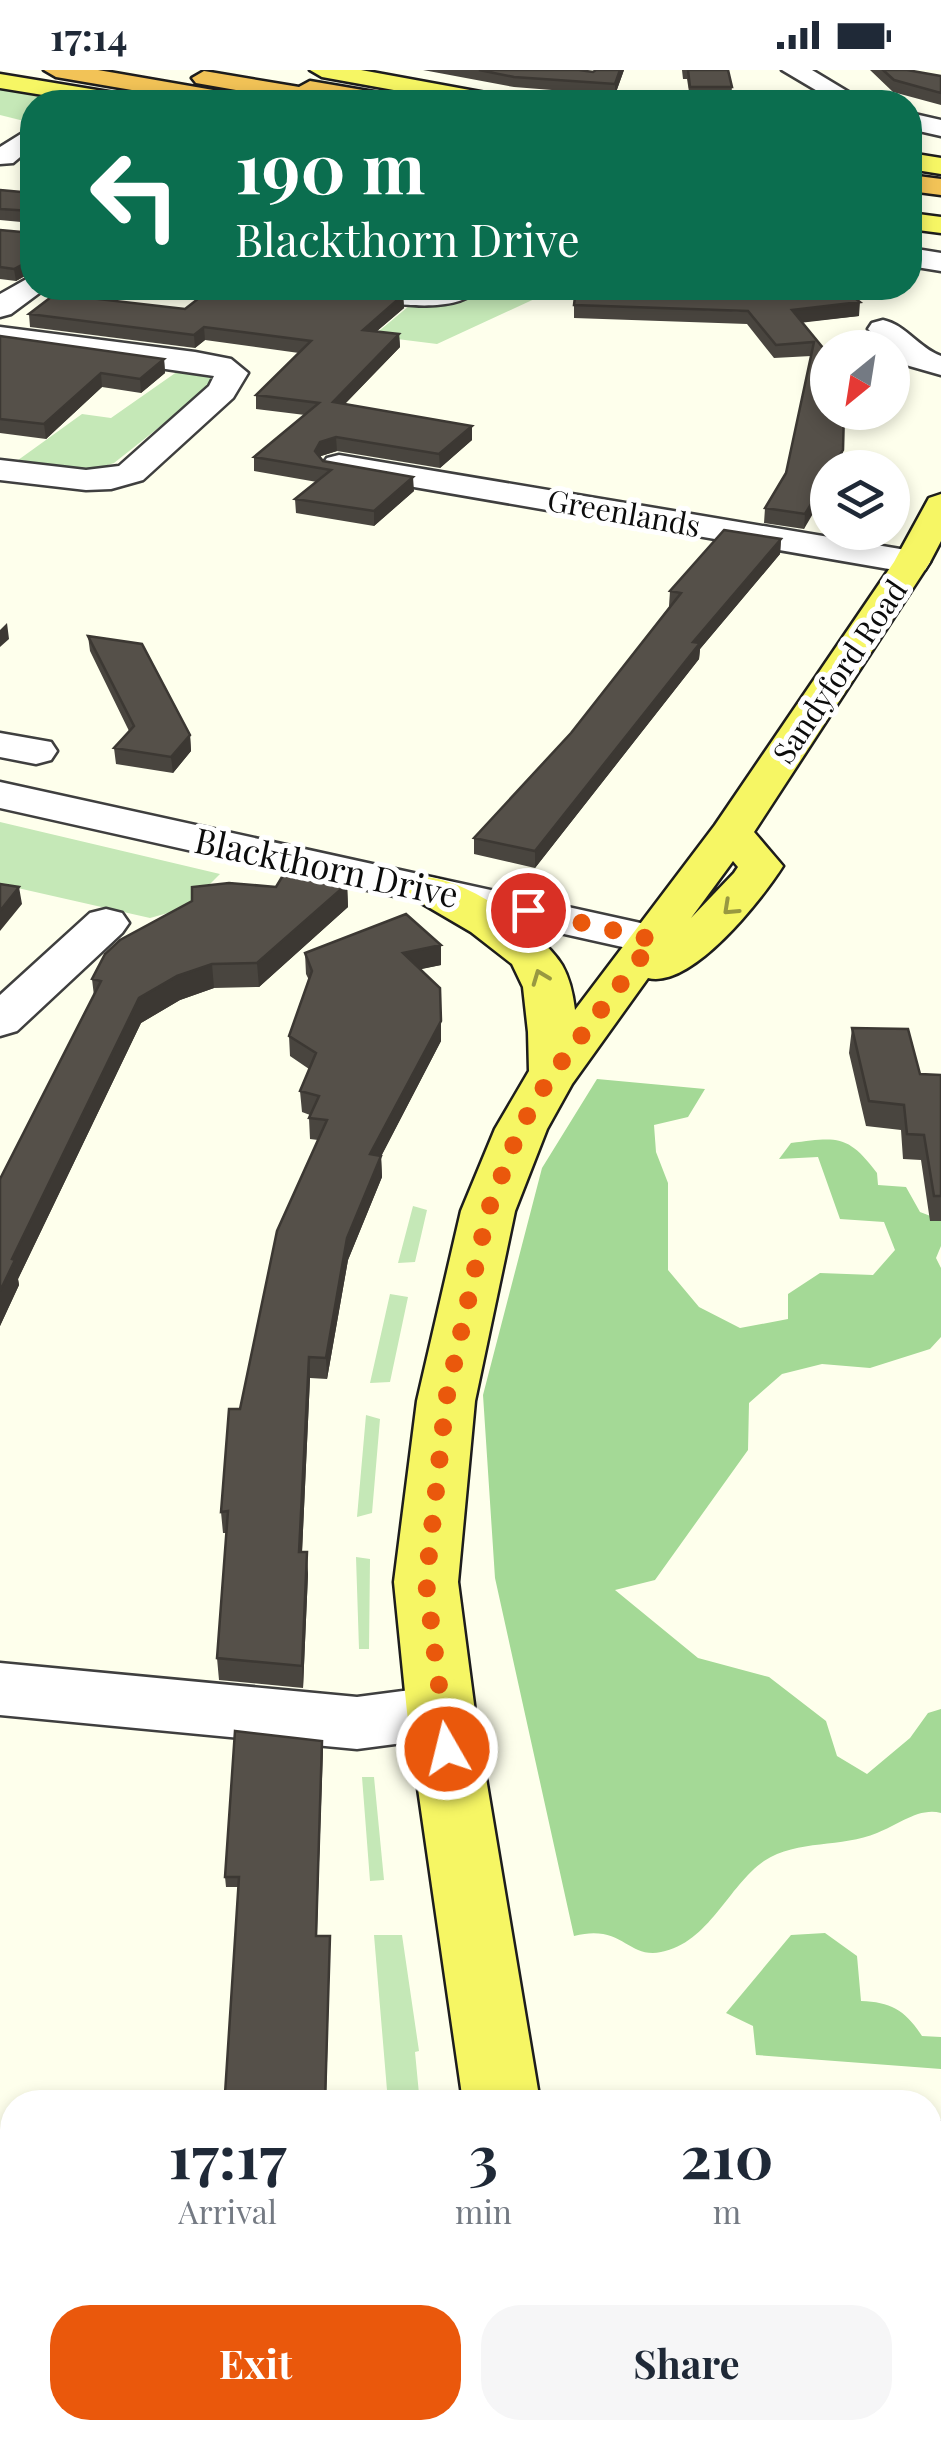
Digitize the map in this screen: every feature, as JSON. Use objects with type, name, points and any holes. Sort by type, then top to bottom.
[{"type":"highway","points":[[30,70],[144,90]]},
{"type":"highway","points":[[56,70],[172,90]]},
{"type":"highway","points":[[162,70],[276,90]]},
{"type":"highway","points":[[214,70],[325,90]]},
{"type":"main road","points":[[322,70],[431,90]]},
{"type":"main road","points":[[0,81],[54,90]]},
{"type":"main road","name":"Sandyford Road","points":[[499,2090],[441,1712],[426,1582],[446,1400],[488,1211],[520,1128],[554,1072],[731,833],[912,562],[941,506]]},
{"type":"main road","name":"Sandyford Road","points":[[615,992],[684,948],[740,899],[761,866],[731,833]]},
{"type":"main road","points":[[429,888],[502,934],[540,966],[548,1000],[554,1072]]},
{"type":"street","points":[[4,158],[20,135]]},
{"type":"street","points":[[882,329],[917,358],[941,366]]},
{"type":"street","points":[[0,336],[195,360],[220,366],[232,374],[222,391],[131,473],[86,480],[0,470]]},
{"type":"street","name":"Greenlands","points":[[335,466],[912,562]]},
{"type":"street","name":"Blackthorn Drive","points":[[0,795],[654,940]]},
{"type":"street","points":[[0,1021],[106,923]]},
{"type":"street","points":[[0,1689],[356,1724],[441,1712]]},
{"type":"green space","points":[[0,87],[20,90],[20,120],[0,115]]},
{"type":"green space","points":[[453,300],[532,300],[437,344],[373,336],[409,306],[445,305]]},
{"type":"green space","points":[[181,369],[213,373],[215,383],[114,463],[88,471],[14,463],[82,414],[111,418]]},
{"type":"green space","points":[[0,822],[220,874],[186,908],[150,918],[0,884]]},
{"type":"green space","points":[[597,1079],[705,1089],[688,1117],[654,1125],[656,1152],[668,1183],[668,1270],[699,1307],[740,1328],[788,1319],[788,1294],[820,1273],[873,1275],[895,1250],[884,1222],[840,1219],[818,1157],[779,1159],[791,1143],[831,1140],[849,1145],[877,1173],[878,1185],[906,1187],[920,1212],[941,1220],[941,1246],[936,1258],[941,1268],[941,1337],[930,1349],[870,1368],[822,1364],[782,1374],[749,1403],[748,1450],[655,1580],[615,1590],[698,1658],[769,1677],[826,1721],[837,1756],[867,1774],[910,1738],[928,1713],[941,1709],[941,1813],[917,1815],[863,1838],[777,1854],[751,1872],[692,1938],[678,1947],[650,1953],[603,1934],[574,1936],[495,1578],[483,1395],[542,1168]]},
{"type":"green space","points":[[413,1206],[427,1210],[415,1262],[398,1263]]},
{"type":"green space","points":[[390,1294],[408,1297],[390,1382],[370,1383]]},
{"type":"green space","points":[[366,1415],[380,1419],[372,1513],[357,1517]]},
{"type":"green space","points":[[356,1557],[370,1559],[369,1649],[359,1649]]},
{"type":"green space","points":[[362,1777],[374,1777],[384,1880],[370,1881]]},
{"type":"green space","points":[[825,1933],[857,1956],[861,2001],[889,2006],[910,2020],[922,2036],[941,2037],[941,2069],[756,2055],[753,2026],[726,2013],[791,1935]]},
{"type":"green space","points":[[374,1935],[402,1935],[419,2051],[415,2052],[419,2090],[387,2090]]},
{"type":"building","points":[[479,70],[620,70],[615,84],[514,77]]},
{"type":"building","points":[[688,70],[728,70],[732,87],[690,87]]},
{"type":"building","points":[[883,70],[941,76],[941,93],[894,80]]},
{"type":"building","points":[[0,190],[20,192],[20,210],[0,209]]},
{"type":"building","points":[[0,230],[20,232],[20,266],[0,267]]},
{"type":"building","points":[[47,300],[107,300],[185,309],[197,300],[397,300],[363,330],[399,334],[333,402],[472,426],[439,454],[336,437],[320,442],[315,451],[323,461],[413,477],[374,511],[295,499],[331,470],[254,457],[319,403],[256,395],[311,341],[204,327],[194,335],[29,314]]},
{"type":"building","points":[[575,300],[860,302],[792,310],[810,332],[810,342],[776,345],[748,311],[574,305]]},
{"type":"building","points":[[0,336],[164,359],[140,379],[101,373],[44,424],[0,419]]},
{"type":"building","points":[[810,361],[810,430],[844,430],[843,450],[810,450],[810,506],[805,514],[765,508],[786,473]]},
{"type":"building","points":[[724,530],[781,539],[693,642],[700,643],[535,851],[474,838],[571,733],[681,593],[670,591]]},
{"type":"building","points":[[88,636],[142,644],[190,735],[171,757],[114,748],[134,726]]},
{"type":"building","points":[[285,872],[347,884],[257,963],[212,964],[177,976],[139,998],[0,1291],[0,1179],[101,981],[92,979],[105,954],[120,940],[192,901],[192,887],[229,883],[276,887]]},
{"type":"building","points":[[0,884],[19,887],[0,911]]},
{"type":"building","points":[[406,914],[441,945],[403,953],[440,988],[441,1021],[370,1154],[381,1156],[347,1238],[326,1358],[309,1357],[299,1552],[307,1552],[302,1666],[217,1658],[228,1511],[221,1512],[229,1409],[240,1409],[277,1231],[327,1120],[309,1118],[319,1096],[300,1091],[316,1053],[289,1036],[312,971],[305,953]]},
{"type":"building","points":[[852,1028],[908,1029],[920,1074],[941,1075],[941,1196],[934,1196],[924,1135],[907,1134],[904,1105],[869,1101]]},
{"type":"building","points":[[235,1731],[322,1741],[316,1936],[330,1936],[325,2090],[225,2090],[239,1877],[225,1877]]},
{"type":"route","points":[[447,1749],[426,1582],[446,1400],[488,1211],[520,1128],[550,1077],[654,940],[528,910]]}]
